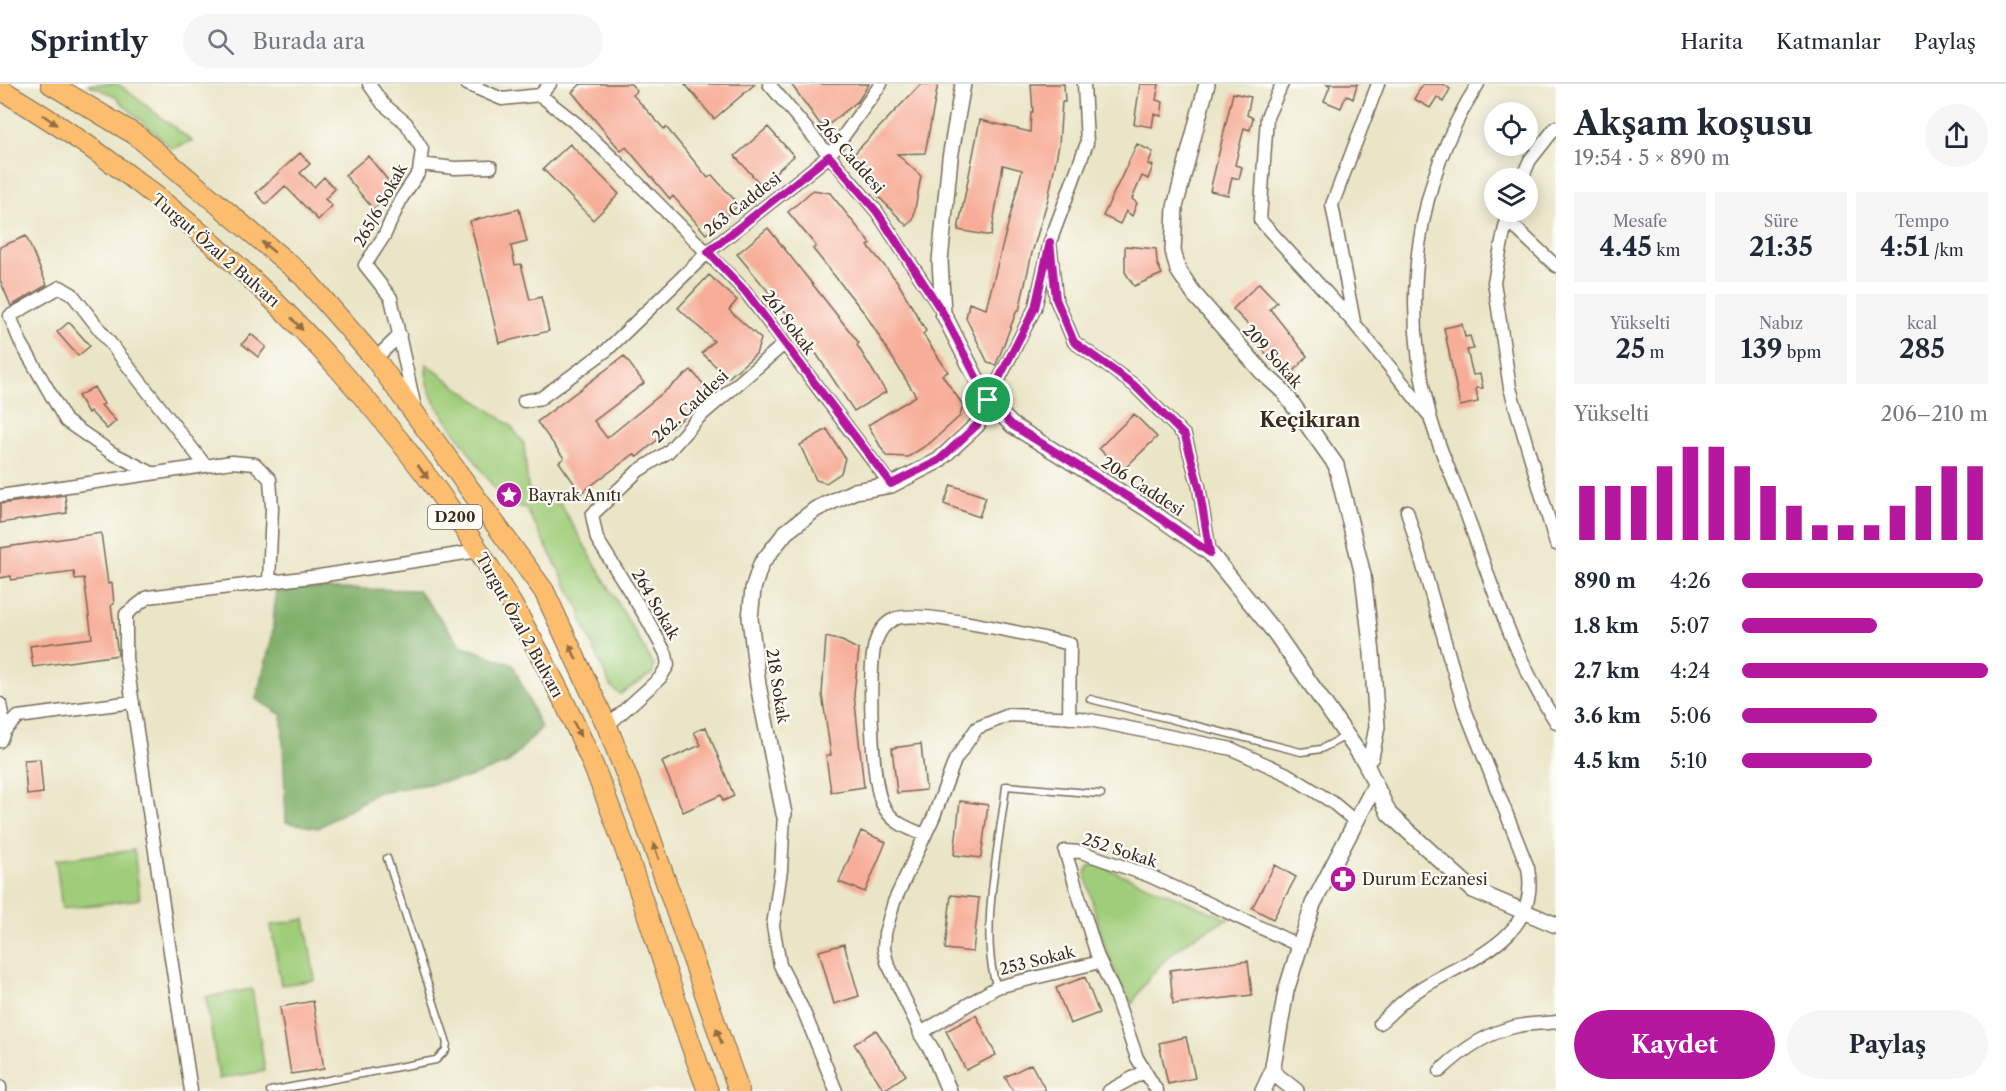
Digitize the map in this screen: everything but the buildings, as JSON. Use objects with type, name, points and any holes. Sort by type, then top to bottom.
[{"type":"highway","name":"Turgut Özal 2 Bulvarı","points":[[51,84],[136,135],[303,276],[375,359],[544,591],[607,726],[646,825],[739,1091]]},
{"type":"highway","name":"Turgut Özal 2 Bulvarı","points":[[0,89],[37,110],[157,197],[282,308],[399,441],[478,550],[510,602],[582,740],[610,810],[708,1091]]},
{"type":"street","points":[[467,84],[502,99],[540,95],[550,84]]},
{"type":"street","name":"265 Caddesi","points":[[769,84],[877,212],[943,313]]},
{"type":"street","name":"263 Caddesi","points":[[524,401],[541,398],[607,350],[708,252],[829,156],[881,84]]},
{"type":"street","name":"206 Caddesi","points":[[963,84],[950,158],[940,261],[943,313],[988,400],[1012,425],[1146,508],[1210,553],[1276,634],[1365,762],[1389,814],[1473,890],[1556,925]]},
{"type":"street","points":[[988,400],[1035,308],[1050,242],[1087,143],[1084,84]]},
{"type":"street","name":"209 Sokak","points":[[1207,84],[1174,207],[1173,251],[1178,270],[1194,294],[1263,373],[1283,392],[1336,465],[1363,575],[1372,653],[1377,727],[1371,757],[1365,762]]},
{"type":"street","points":[[1282,84],[1267,117],[1260,220],[1354,323],[1431,418]]},
{"type":"street","points":[[1354,323],[1332,206],[1378,84]]},
{"type":"street","points":[[1478,84],[1447,138],[1425,206],[1416,271],[1418,352],[1431,418],[1508,633],[1556,722]]},
{"type":"street","name":"265/6 Sokak","points":[[370,85],[383,104],[406,123],[422,149],[419,172],[400,199],[384,236],[365,265],[392,298],[417,418]]},
{"type":"street","name":"261 Sokak","points":[[540,95],[578,125],[745,291],[891,484]]},
{"type":"street","points":[[1526,168],[1556,127]]},
{"type":"street","points":[[420,164],[455,168],[491,167]]},
{"type":"street","points":[[1506,222],[1494,282],[1510,388],[1556,544]]},
{"type":"street","points":[[1514,222],[1556,266]]},
{"type":"street","points":[[1050,242],[1056,299],[1074,342],[1134,385],[1185,436],[1199,487],[1210,553]]},
{"type":"street","points":[[152,473],[112,453],[66,422],[20,341],[10,316],[60,287],[72,294],[205,465]]},
{"type":"street","points":[[375,359],[400,335]]},
{"type":"street","name":"262. Caddesi","points":[[592,515],[638,471],[668,452],[697,419],[784,344]]},
{"type":"street","name":"218 Sokak","points":[[836,1091],[778,956],[773,926],[781,870],[783,814],[758,685],[750,618],[753,589],[761,564],[786,532],[816,509],[855,491],[891,484],[938,461],[977,425],[988,400]]},
{"type":"street","points":[[0,496],[205,465],[232,462],[255,464],[270,479],[272,508],[268,582]]},
{"type":"street","points":[[1380,1023],[1421,988],[1503,941],[1523,911],[1530,889],[1528,868],[1464,707],[1407,511]]},
{"type":"street","name":"264 Sokak","points":[[592,515],[597,539],[647,618],[666,654],[668,665],[660,678],[607,726]]},
{"type":"street","points":[[191,1091],[126,658],[126,614],[148,597],[268,582],[478,550]]},
{"type":"street","points":[[924,835],[899,824],[888,814],[881,802],[877,785],[872,712],[874,646],[879,633],[886,624],[896,618],[908,616],[974,624],[1070,644],[1069,718]]},
{"type":"street","points":[[2,735],[18,717],[133,702]]},
{"type":"street","points":[[0,704],[2,735]]},
{"type":"street","points":[[949,1091],[933,1052],[921,1033],[887,962],[884,949],[888,916],[955,760],[976,728],[1009,715],[1069,718],[1232,749],[1287,774],[1332,802],[1356,822]]},
{"type":"street","points":[[1263,1091],[1272,1071],[1286,991],[1313,904],[1376,785]]},
{"type":"street","name":"252 Sokak","points":[[1156,1091],[1145,1071],[1101,962],[1065,851],[1081,852],[1150,876],[1300,946]]},
{"type":"street","name":"253 Sokak","points":[[921,1033],[997,987],[1101,962]]},
{"type":"street","points":[[1440,1071],[1460,1052],[1486,1036],[1517,1026],[1556,1022]]},
{"type":"street","points":[[1109,1091],[1145,1071]]},
{"type":"street","points":[[1272,1071],[1296,1091]]},
{"type":"lane","points":[[1090,699],[1301,752],[1321,749],[1346,736]]},
{"type":"lane","points":[[997,987],[990,966],[988,939],[1006,786],[1101,794]]},
{"type":"lane","points":[[270,1091],[436,1060],[446,1050],[447,1043],[387,858]]},
{"type":"green space","points":[[87,84],[118,84],[192,141],[172,149],[113,95]]},
{"type":"green space","points":[[426,364],[511,426],[524,444],[528,489],[560,503],[654,665],[653,673],[620,694],[611,687],[582,621],[581,612],[526,508],[506,505],[434,402],[426,381]]},
{"type":"green space","points":[[276,588],[418,590],[461,645],[513,665],[541,728],[508,763],[467,778],[378,792],[318,828],[286,822],[282,715],[256,699],[272,638]]},
{"type":"green space","points":[[134,850],[140,899],[62,909],[56,860]]},
{"type":"green space","points":[[1096,864],[1229,919],[1199,934],[1173,953],[1151,976],[1132,1004],[1115,973],[1103,941],[1085,873],[1089,866]]},
{"type":"green space","points":[[305,919],[315,980],[281,985],[271,925]]},
{"type":"green space","points":[[252,989],[265,1071],[219,1079],[206,997]]},
{"type":"place","name":"Bayrak Anıtı","points":[[509,495]]},
{"type":"place","name":"Durum Eczanesi","points":[[1343,879]]},
{"type":"district","name":"Keçikıran","points":[[1310,420]]},
{"type":"route","points":[[988,400],[977,425],[938,461],[891,484],[745,291],[708,252],[829,156],[877,212],[943,313],[988,400],[1012,425],[1146,508],[1210,553],[1199,487],[1185,436],[1134,385],[1074,342],[1056,299],[1050,242],[1035,308],[988,400]]}]
